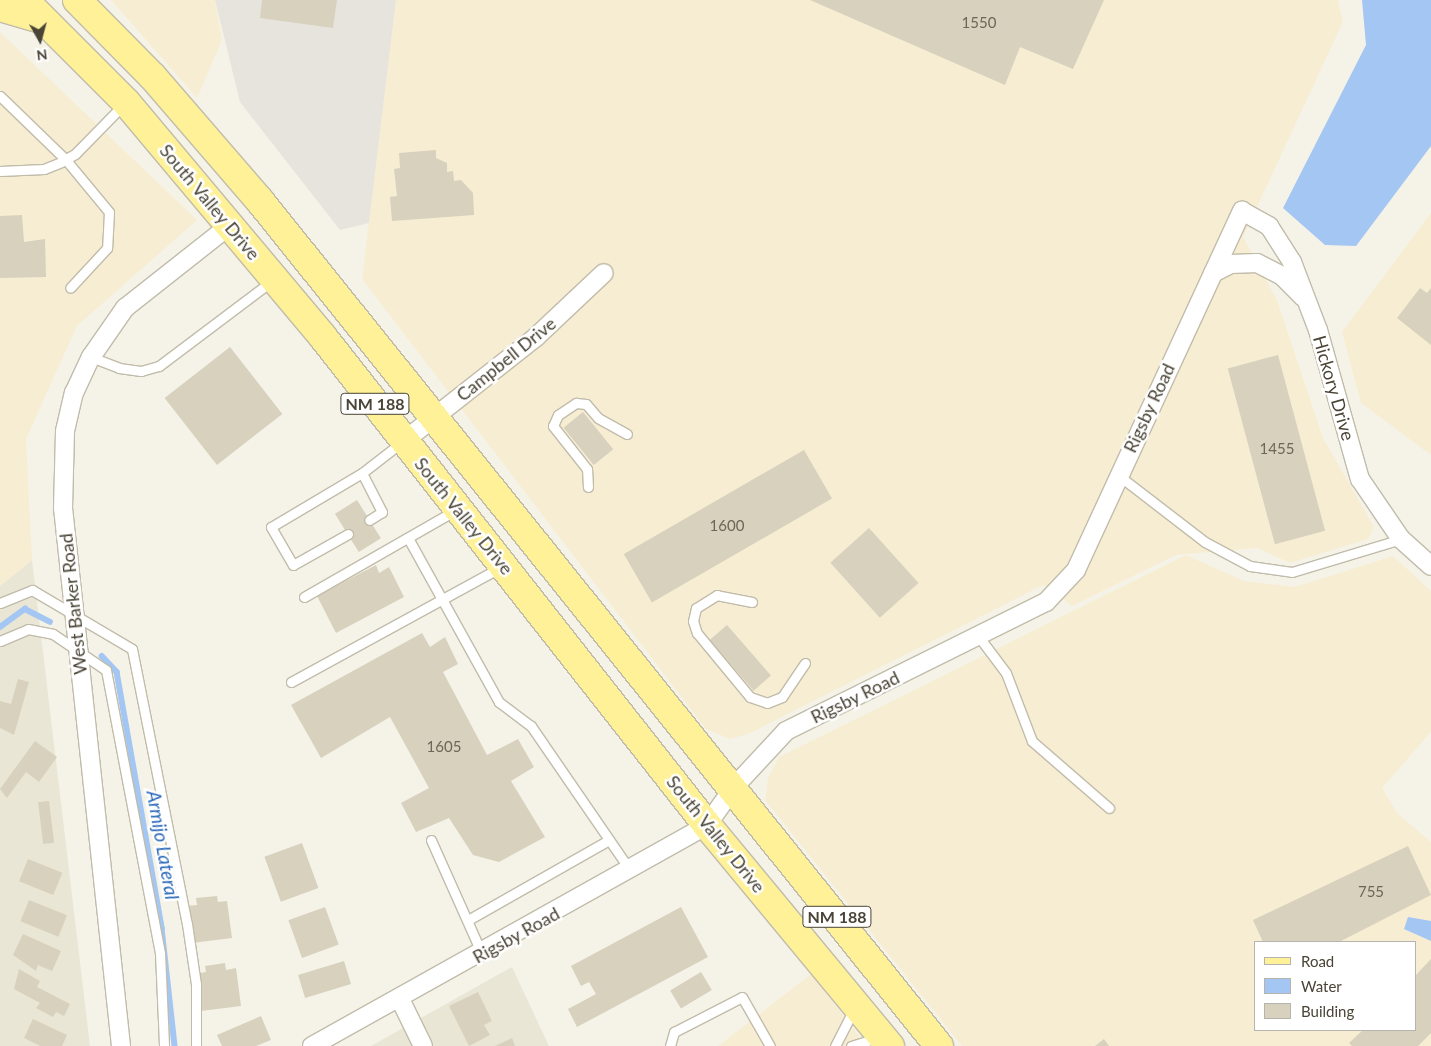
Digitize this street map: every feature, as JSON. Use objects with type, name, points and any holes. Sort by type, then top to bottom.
[{"type":"main road","name":"South Valley Drive","points":[[24,0],[126,102],[274,279],[503,565],[707,825],[886,1041]]},
{"type":"main road","name":"NM 188","points":[[77,0],[219,153],[734,787],[939,1046]]},
{"type":"main road","points":[[0,7],[46,21]]},
{"type":"street","name":"Rigsby Road","points":[[312,1046],[482,955],[707,825],[734,787],[786,732],[1046,602],[1076,570],[1118,475],[1242,211]]},
{"type":"street","name":"Hickory Drive","points":[[1242,211],[1269,226],[1292,262],[1306,299],[1360,479],[1401,539],[1431,566]]},
{"type":"street","name":"West Barker Road","points":[[121,1046],[63,508],[65,431],[74,393],[91,357],[125,308],[230,226]]},
{"type":"street","points":[[1212,273],[1231,264],[1257,263],[1282,276],[1306,299]]},
{"type":"street","name":"Campbell Drive","points":[[404,441],[536,337],[604,274]]},
{"type":"street","points":[[400,999],[423,1046]]},
{"type":"lane","points":[[0,96],[66,160],[109,212],[111,225],[107,248],[70,288]]},
{"type":"lane","points":[[0,171],[44,169],[66,160],[126,102]]},
{"type":"lane","points":[[91,357],[119,368],[141,371],[159,366],[274,279]]},
{"type":"lane","points":[[588,487],[586,469],[553,426],[558,415],[576,403],[586,404],[598,418],[628,434]]},
{"type":"lane","points":[[348,534],[293,565],[271,527],[362,473],[404,441]]},
{"type":"lane","points":[[362,473],[382,512],[370,520]]},
{"type":"lane","points":[[1118,475],[1205,542],[1250,566],[1292,572],[1401,539]]},
{"type":"lane","points":[[304,597],[458,509]]},
{"type":"lane","points":[[408,538],[440,600],[499,702],[531,726],[630,870]]},
{"type":"lane","points":[[291,682],[503,565]]},
{"type":"lane","points":[[0,603],[32,590],[74,612],[132,649],[138,671],[188,933],[196,984],[196,1046]]},
{"type":"lane","points":[[752,602],[717,595],[696,608],[693,621],[697,634],[750,697],[768,703],[782,697],[805,663]]},
{"type":"lane","points":[[0,641],[28,629],[53,634],[106,670],[121,736],[160,953],[164,1046]]},
{"type":"lane","points":[[979,637],[1006,673],[1032,741],[1109,808]]},
{"type":"lane","points":[[430,840],[468,920],[482,955]]},
{"type":"lane","points":[[468,920],[609,840]]},
{"type":"lane","points":[[672,1045],[674,1032],[742,997],[770,1046]]},
{"type":"lane","points":[[835,1046],[857,1004]]},
{"type":"lane","points":[[852,1046],[886,1041]]},
{"type":"shaded area","points":[[111,0],[215,0],[222,40],[197,98]]},
{"type":"shaded area","points":[[215,0],[396,0],[369,223],[340,230],[240,102]]},
{"type":"shaded area","points":[[396,0],[1338,0],[1343,22],[1243,237],[1277,300],[1323,438],[1374,527],[1368,539],[1290,563],[1257,548],[1176,555],[1072,606],[1043,585],[748,734],[730,739],[706,729],[362,279]]},
{"type":"shaded area","points":[[0,32],[197,220],[77,326],[26,439],[32,560],[0,586]]},
{"type":"shaded area","points":[[1431,213],[1431,455],[1361,403],[1342,332]]},
{"type":"shaded area","points":[[1186,555],[1244,581],[1295,587],[1393,556],[1431,591],[1431,732],[1382,788],[1397,813],[1431,842],[1431,1046],[962,1046],[765,800],[768,778],[779,757]]},
{"type":"shaded area","points":[[32,560],[90,1046],[0,1046],[0,586]]},
{"type":"shaded area","points":[[512,967],[549,1046],[371,1046]]},
{"type":"shaded area","points":[[811,974],[867,1046],[718,1046]]},
{"type":"water","points":[[1362,0],[1431,0],[1431,146],[1356,246],[1325,245],[1283,208],[1366,45]]},
{"type":"water","points":[[1408,917],[1431,921],[1431,941],[1404,929]]},
{"type":"building","points":[[262,0],[337,0],[333,28],[260,18]]},
{"type":"building","points":[[810,0],[1104,0],[1073,69],[1020,47],[1005,85]]},
{"type":"building","points":[[436,150],[436,158],[447,163],[447,172],[453,171],[454,181],[461,180],[473,193],[474,215],[392,221],[390,197],[397,196],[394,169],[400,168],[399,153]]},
{"type":"building","points":[[22,215],[24,242],[45,239],[46,277],[0,278],[0,216]]},
{"type":"building","points":[[1420,288],[1427,293],[1431,288],[1431,345],[1397,318]]},
{"type":"building","points":[[230,347],[282,414],[217,465],[165,398]]},
{"type":"building","points":[[1278,355],[1325,531],[1275,544],[1228,368]]},
{"type":"building","points":[[583,412],[613,449],[594,465],[564,428]]},
{"type":"building","points":[[804,450],[832,498],[652,602],[624,554]]},
{"type":"building","points":[[357,500],[381,538],[359,552],[335,514]]},
{"type":"building","points":[[869,528],[919,583],[880,618],[830,563]]},
{"type":"building","points":[[376,565],[379,573],[389,567],[404,597],[336,633],[317,596]]},
{"type":"building","points":[[727,625],[771,676],[754,691],[710,640]]},
{"type":"building","points":[[422,633],[430,647],[445,637],[458,664],[443,672],[487,755],[518,739],[534,767],[511,781],[545,837],[499,862],[473,855],[449,818],[416,832],[401,803],[429,788],[390,717],[321,758],[291,705]]},
{"type":"building","points":[[18,679],[29,682],[14,735],[0,728],[0,701],[11,704]]},
{"type":"building","points":[[35,741],[57,757],[39,782],[26,772],[7,798],[0,789]]},
{"type":"building","points":[[49,801],[54,843],[43,844],[38,802]]},
{"type":"building","points":[[302,843],[318,888],[281,902],[264,857]]},
{"type":"building","points":[[1408,846],[1431,895],[1341,941],[1263,941],[1253,920]]},
{"type":"building","points":[[28,859],[62,873],[53,895],[19,881]]},
{"type":"building","points":[[217,896],[218,902],[227,901],[232,938],[192,943],[187,906],[197,905],[196,898]]},
{"type":"building","points":[[29,900],[67,915],[58,937],[20,921]]},
{"type":"building","points":[[325,907],[339,945],[302,958],[288,920]]},
{"type":"building","points":[[681,907],[708,957],[577,1027],[568,1009],[596,994],[589,982],[581,986],[571,966]]},
{"type":"building","points":[[23,934],[61,951],[52,971],[38,965],[36,971],[13,955]]},
{"type":"building","points":[[1431,959],[1431,1033],[1418,1046],[1352,1046],[1349,1043],[1362,1031],[1416,1031],[1416,975]]},
{"type":"building","points":[[344,961],[351,984],[305,998],[298,975]]},
{"type":"building","points":[[225,963],[226,970],[236,968],[241,1006],[201,1011],[196,974],[206,972],[205,966]]},
{"type":"building","points":[[19,969],[40,981],[37,987],[70,1004],[64,1016],[56,1012],[53,1017],[36,1008],[40,1003],[14,989]]},
{"type":"building","points":[[701,972],[712,990],[681,1009],[670,991]]},
{"type":"building","points":[[478,992],[492,1021],[484,1025],[490,1035],[469,1046],[449,1006]]},
{"type":"building","points":[[261,1016],[271,1040],[256,1046],[222,1046],[217,1035]]},
{"type":"building","points":[[33,1019],[67,1035],[62,1046],[40,1046],[24,1038]]},
{"type":"building","points":[[512,1038],[515,1046],[495,1046]]},
{"type":"building","points":[[1104,1039],[1109,1046],[1095,1046]]},
{"type":"waterway","name":"Armijo Lateral","points":[[0,627],[25,609],[50,622]]},
{"type":"waterway","name":"Armijo Lateral","points":[[102,656],[117,672],[162,928],[175,1046]]}]
